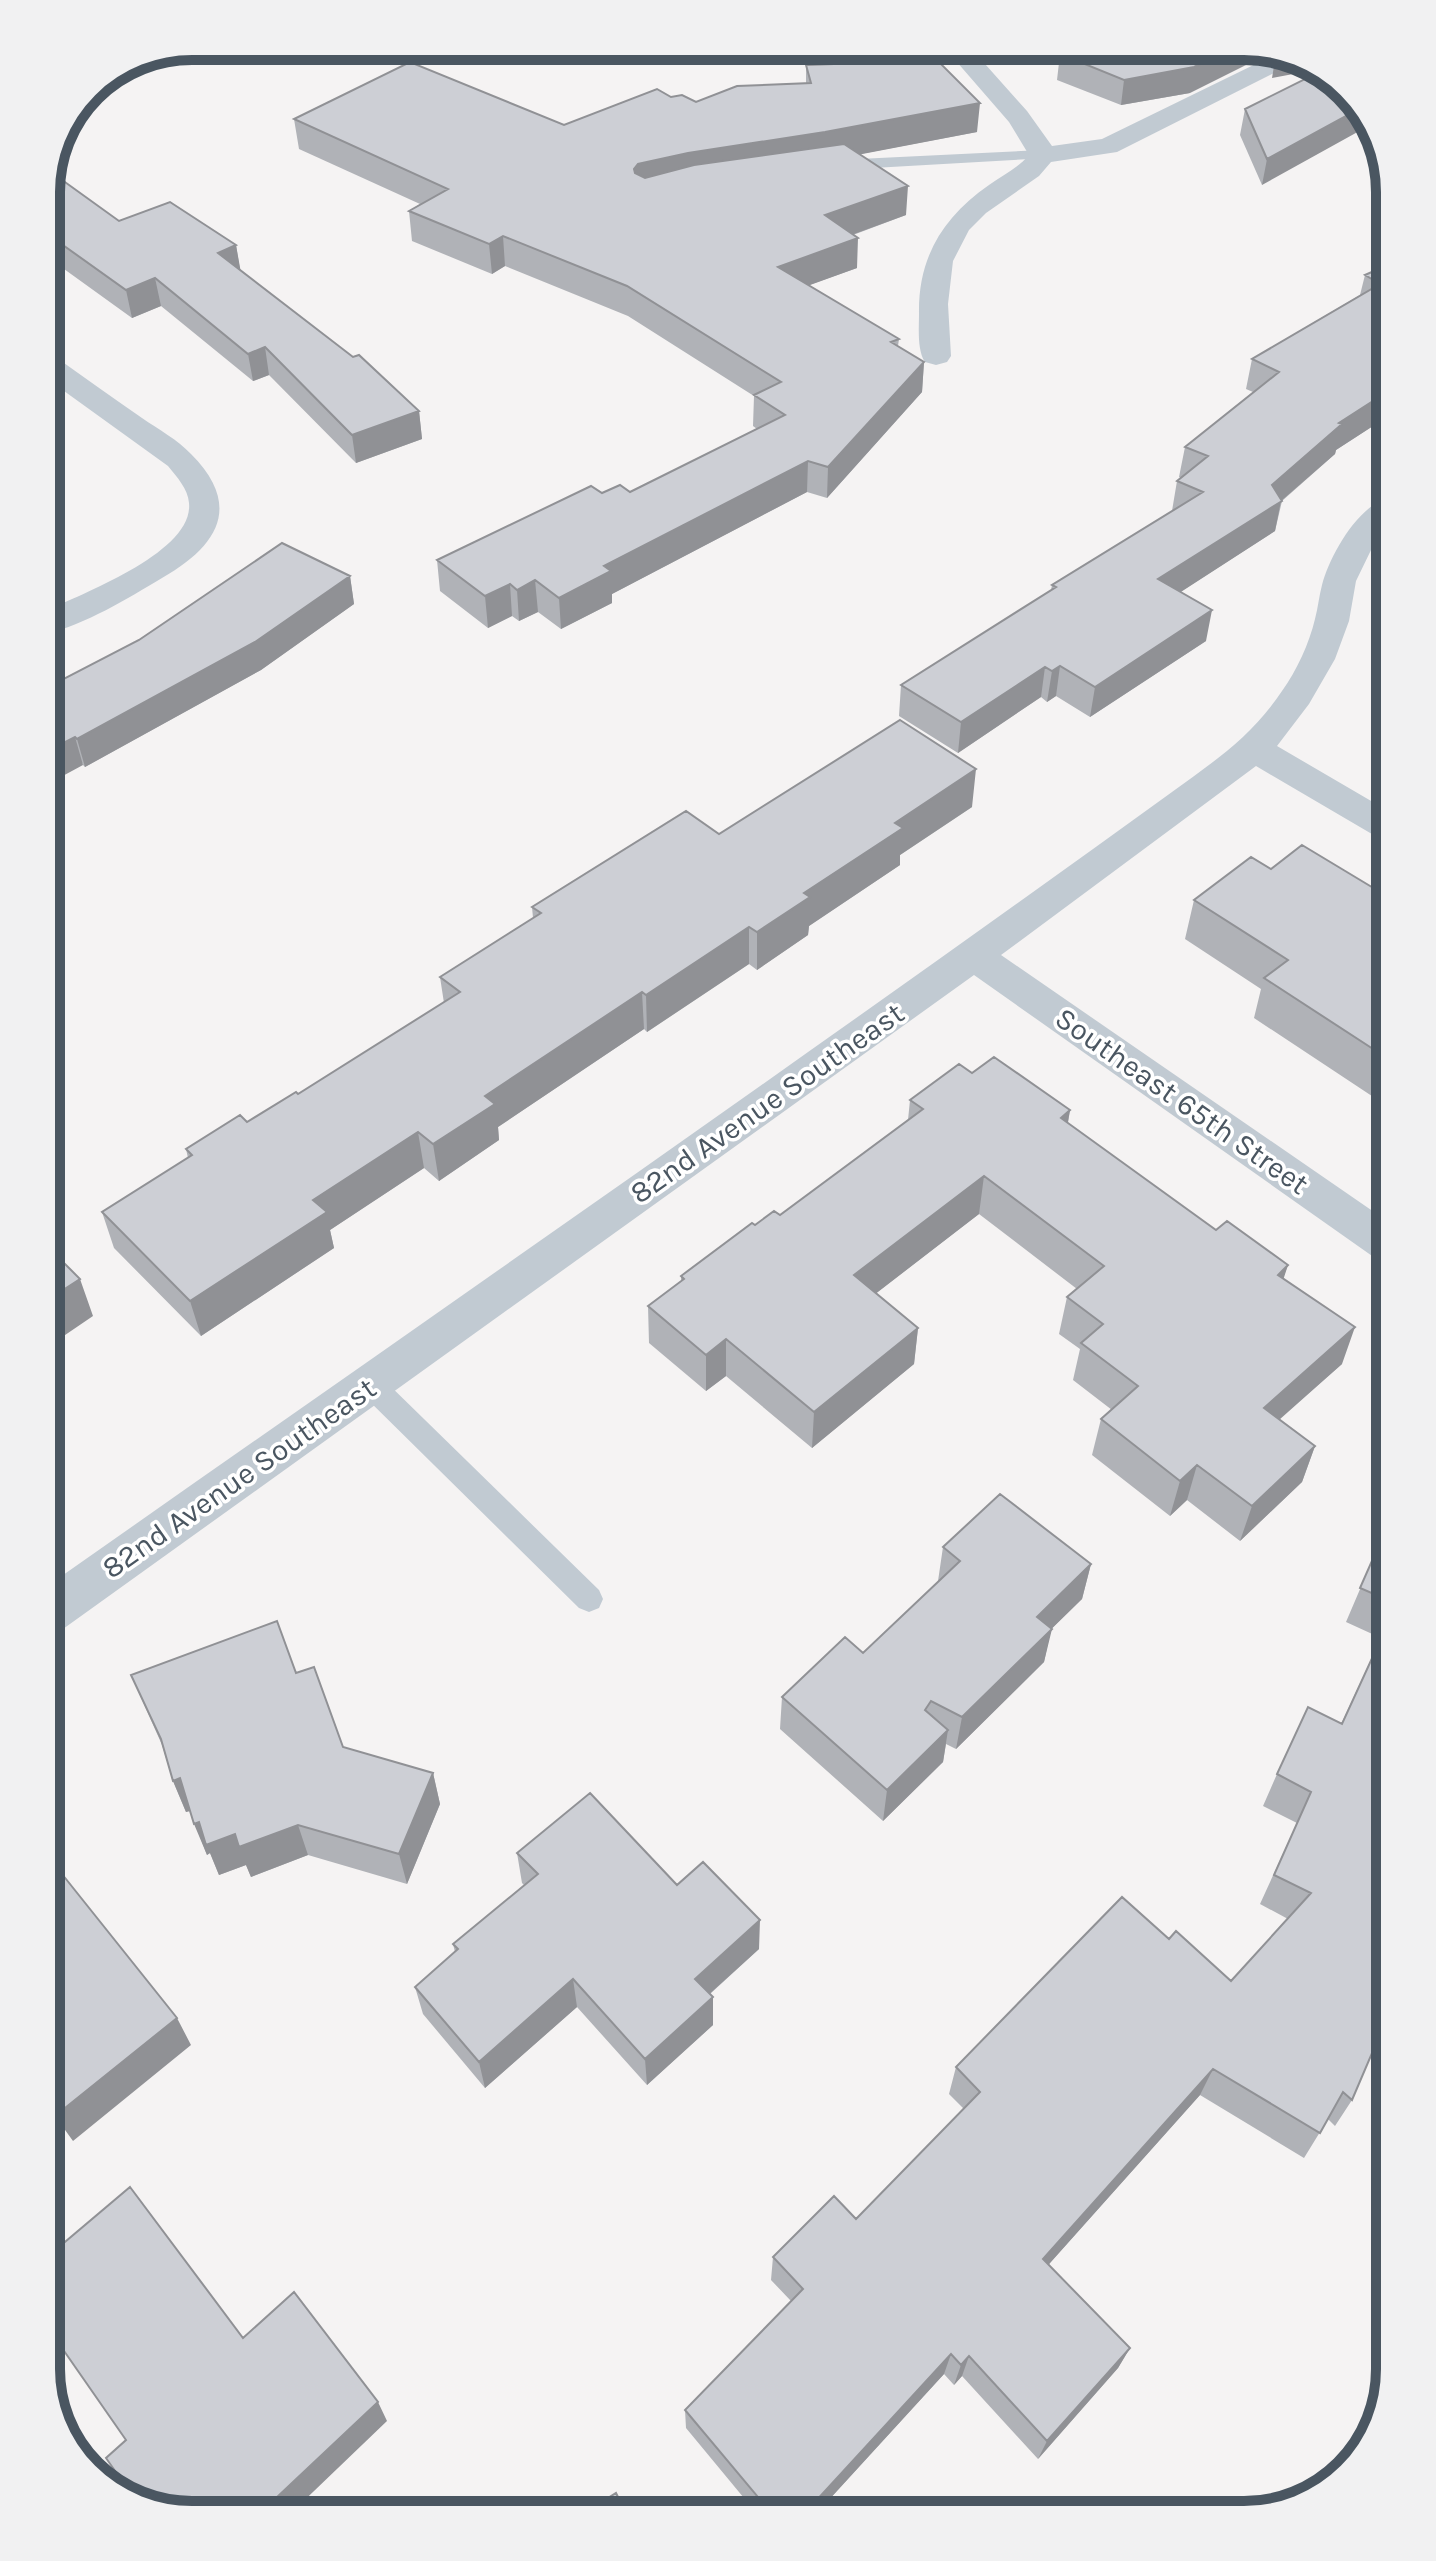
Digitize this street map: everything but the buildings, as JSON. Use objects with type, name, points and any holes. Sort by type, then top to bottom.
[{"type":"street","points":[[967,60],[1026,126],[1042,150],[1042,155]]},
{"type":"street","points":[[936,356],[933,297],[938,262],[946,239],[964,217],[1030,169],[1042,155],[1108,146],[1275,64]]},
{"type":"street","points":[[60,374],[179,459],[196,475],[204,492],[206,513],[201,530],[190,546],[165,565],[60,617]]},
{"type":"street","name":"82nd Avenue Southeast","points":[[60,1604],[974,955],[1255,749],[1297,696],[1318,659],[1332,621],[1339,581],[1356,546],[1376,520]]},
{"type":"street","points":[[1255,749],[1376,820]]},
{"type":"street","name":"Southeast 65th Street","points":[[974,955],[1376,1236]]},
{"type":"lane","points":[[820,168],[865,162],[1042,155]]},
{"type":"lane","points":[[371,1385],[589,1599]]}]
